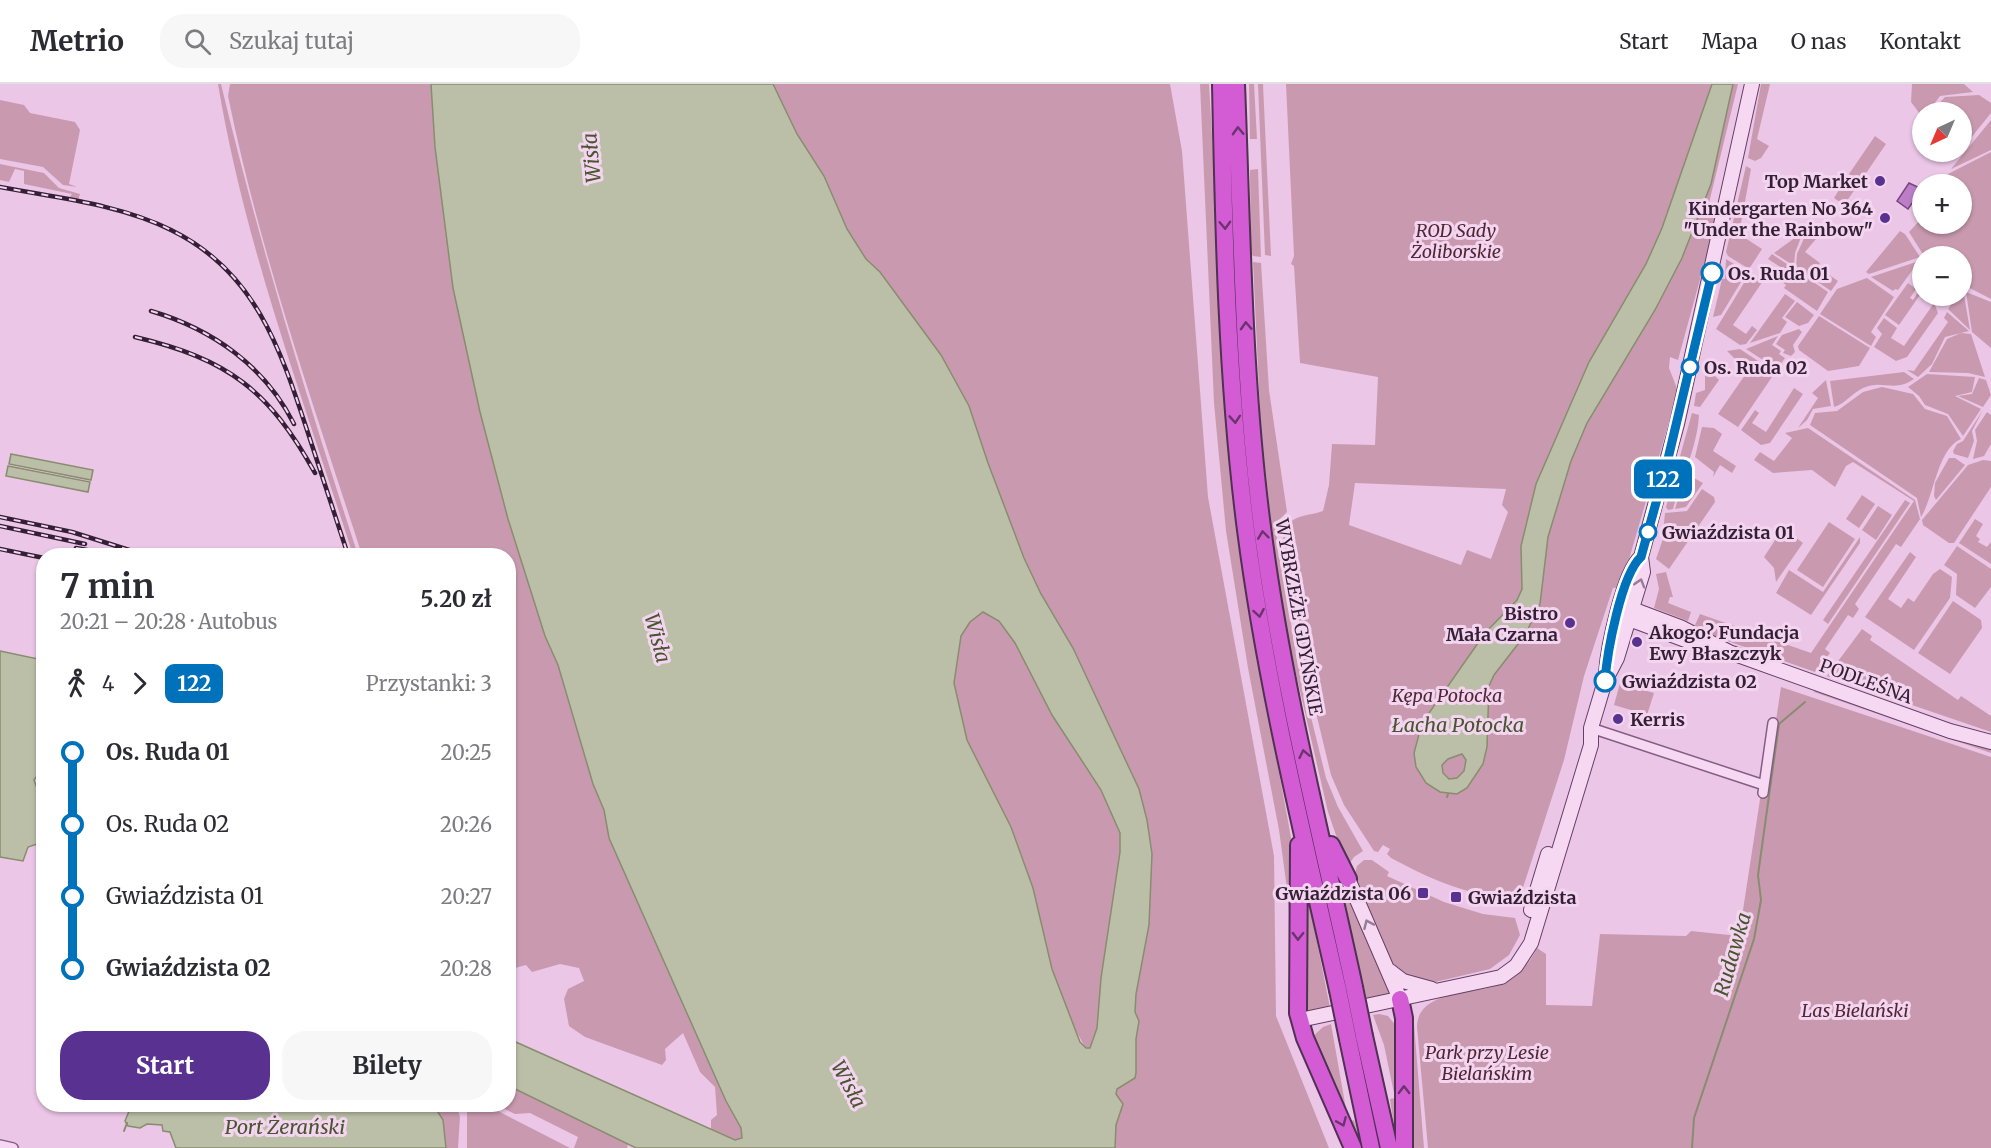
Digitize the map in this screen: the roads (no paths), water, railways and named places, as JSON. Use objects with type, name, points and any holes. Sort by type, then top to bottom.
[{"type":"highway","points":[[1214,84],[1223,166]]},
{"type":"highway","name":"WYBRZEŻE GDYŃSKIE","points":[[1221,84],[1232,387],[1241,493],[1259,618],[1308,813],[1356,1037],[1371,1148]]},
{"type":"highway","name":"WYBRZEŻE GDYŃSKIE","points":[[1236,84],[1247,343],[1257,483],[1308,813]]},
{"type":"highway","points":[[1308,813],[1348,879]]},
{"type":"highway","points":[[1308,813],[1300,1020],[1353,1148]]},
{"type":"highway","points":[[1400,999],[1404,1018],[1404,1148]]},
{"type":"highway","name":"WYBRZEŻE GDYŃSKIE","points":[[1356,1037],[1389,1148]]},
{"type":"street","points":[[1300,1020],[1481,981],[1509,962],[1517,951],[1538,904],[1582,742],[1591,728],[1605,681],[1607,655],[1627,613],[1631,568],[1641,557],[1677,424],[1752,84]]},
{"type":"street","name":"PODLEŚNA","points":[[1627,613],[1680,627],[1729,652],[1950,731],[1991,742]]},
{"type":"street","points":[[1591,728],[1764,788],[1773,723]]},
{"type":"street","points":[[1348,879],[1400,999]]},
{"type":"street","points":[[1389,970],[1403,981],[1438,990]]},
{"type":"street","points":[[0,1145],[13,1148]]},
{"type":"water","name":"Wisła","points":[[431,84],[773,84],[797,134],[824,176],[847,229],[866,259],[880,272],[941,355],[969,406],[1024,558],[1041,594],[1073,648],[1139,789],[1152,854],[1149,925],[1136,994],[1135,1012],[1139,1021],[1136,1039],[1136,1073],[1135,1078],[1117,1089],[1116,1094],[1123,1104],[1116,1125],[1115,1148],[636,1148],[516,1089],[516,1042],[735,1140],[742,1138],[741,1128],[726,1101],[609,838],[604,810],[593,784],[558,665],[545,636],[508,519],[480,412],[453,288],[435,147]],"holes":[[[983,612],[999,621],[1015,643],[1052,715],[1101,790],[1120,833],[1120,852],[1101,978],[1097,1028],[1090,1048],[1086,1048],[1080,1042],[1052,969],[1033,888],[1011,827],[967,740],[954,683],[961,636],[970,622]]]},
{"type":"water","name":"Łacha Potocka","points":[[1712,84],[1733,84],[1711,184],[1682,258],[1655,310],[1587,423],[1571,461],[1548,537],[1540,604],[1525,635],[1494,675],[1489,686],[1487,747],[1483,764],[1467,788],[1457,794],[1440,792],[1426,783],[1416,767],[1414,753],[1422,723],[1485,633],[1517,600],[1522,589],[1521,546],[1536,484],[1589,362],[1646,264],[1662,228]],"holes":[[[1462,754],[1466,760],[1464,771],[1457,778],[1449,779],[1443,773],[1442,765],[1448,759]]]},
{"type":"water","points":[[11,454],[93,470],[91,480],[9,464]]},
{"type":"water","points":[[8,466],[90,482],[88,492],[6,476]]},
{"type":"water","points":[[0,651],[36,659],[36,777],[34,780],[36,786],[36,844],[28,847],[23,861],[0,857]]},
{"type":"water","name":"Port Żerański","points":[[129,1112],[438,1112],[443,1120],[446,1148],[176,1148],[170,1132],[163,1131],[162,1125],[147,1124],[140,1128],[128,1126],[125,1121]]},
{"type":"waterway","name":"Rudawka","points":[[1692,1148],[1694,1118],[1754,939],[1761,900],[1758,875],[1779,724],[1805,702]]},
{"type":"waterway","points":[[124,1131],[127,1123]]},
{"type":"railway","points":[[0,187],[87,203],[151,221],[200,247],[224,267],[244,290],[274,341],[297,400],[346,548]]},
{"type":"railway","points":[[151,311],[195,328],[234,353],[268,384],[294,424]]},
{"type":"railway","points":[[135,337],[196,356],[243,382],[281,420],[315,473]]},
{"type":"railway","points":[[0,517],[72,532],[123,548]]},
{"type":"railway","points":[[0,526],[85,544]]},
{"type":"railway","points":[[0,549],[36,556]]},
{"type":"place","name":"Top Market","points":[[1880,181]]},
{"type":"place","name":"Kindergarten No 364 \"Under the Rainbow\"","points":[[1885,218]]},
{"type":"place","name":"Os. Ruda 01","points":[[1712,273]]},
{"type":"place","name":"Os. Ruda 02","points":[[1690,367]]},
{"type":"place","name":"Gwiaździsta 01","points":[[1648,532]]},
{"type":"place","name":"Bistro Mała Czarna","points":[[1570,623]]},
{"type":"place","name":"Akogo? Fundacja Ewy Błaszczyk","points":[[1637,642]]},
{"type":"place","name":"Gwiaździsta 02","points":[[1605,681]]},
{"type":"place","name":"Kerris","points":[[1618,719]]},
{"type":"place","name":"Gwiaździsta 06","points":[[1423,893]]},
{"type":"place","name":"Gwiaździsta","points":[[1456,897]]},
{"type":"park label","name":"ROD Sady Żoliborskie","points":[[1456,240]]},
{"type":"park label","name":"Kępa Potocka","points":[[1447,695]]},
{"type":"park label","name":"Las Bielański","points":[[1855,1010]]},
{"type":"park label","name":"Park przy Lesie Bielańskim","points":[[1487,1062]]}]
